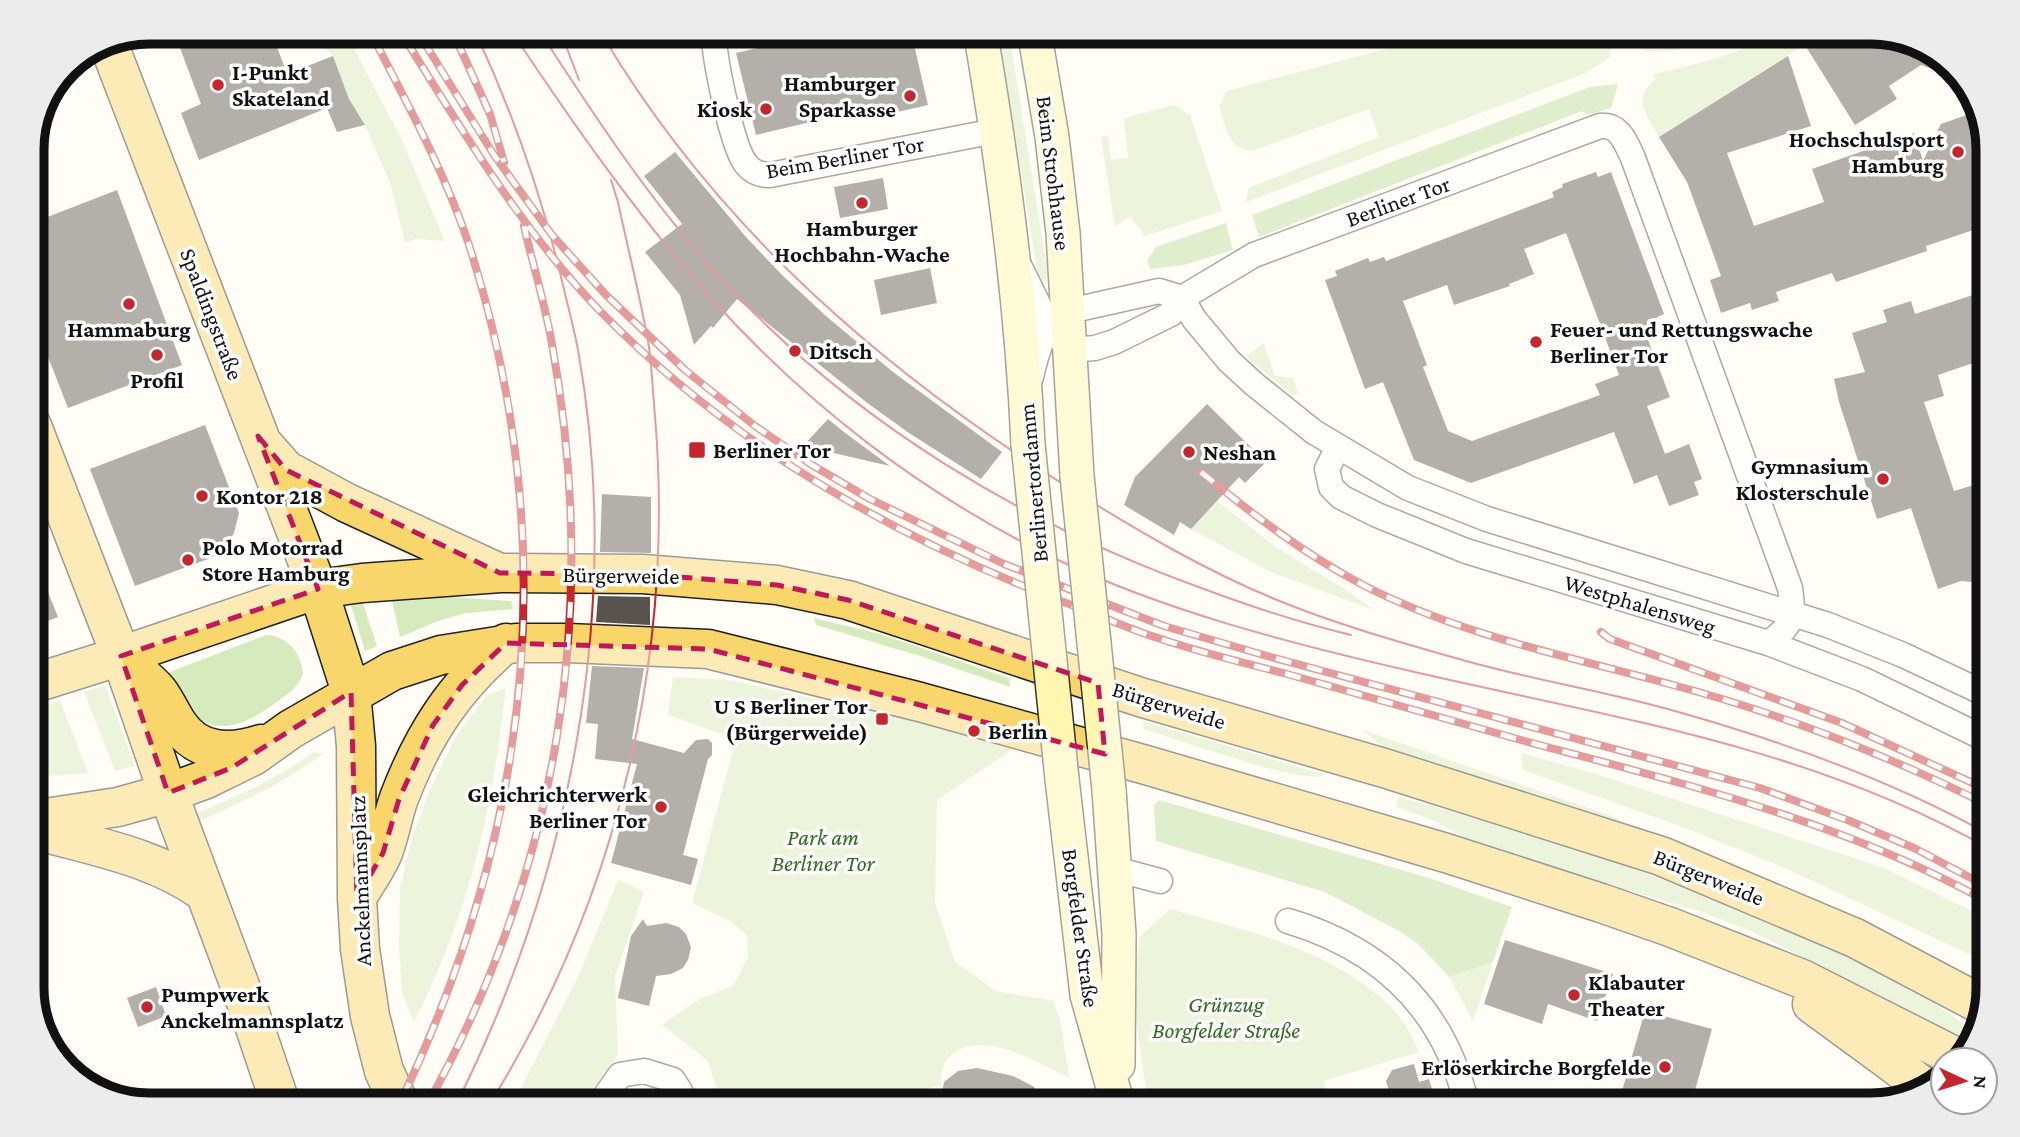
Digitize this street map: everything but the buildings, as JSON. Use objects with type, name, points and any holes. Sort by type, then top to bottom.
[{"type":"main road","points":[[982,44],[995,131]]},
{"type":"main road","name":"Beim Strohhause","points":[[1036,44],[1052,137],[1063,233],[1063,328]]},
{"type":"main road","name":"Spaldingstraße","points":[[111,51],[318,589]]},
{"type":"main road","name":"Berlinertordamm","points":[[995,131],[1011,248],[1067,835]]},
{"type":"main road","name":"Berlinertordamm","points":[[1063,328],[1115,869]]},
{"type":"main road","points":[[258,436],[278,462],[298,477],[353,507],[500,573]]},
{"type":"main road","points":[[44,457],[121,656],[277,1093]]},
{"type":"main road","name":"Bürgerweide","points":[[318,589],[362,583],[500,573],[701,577],[777,585],[848,600],[1140,697],[1384,768],[1661,856],[1855,938],[1975,1001]]},
{"type":"main road","points":[[44,680],[318,589]]},
{"type":"main road","name":"Anckelmannsplatz","points":[[318,589],[351,692],[356,746],[360,949],[370,1016],[384,1071],[394,1093]]},
{"type":"main road","points":[[357,898],[383,853],[399,799],[433,725],[462,685],[506,643]]},
{"type":"main road","points":[[44,818],[118,807],[169,793],[232,768],[351,692],[392,671],[441,655],[506,643],[708,649],[886,693],[1160,769],[1446,853],[1670,927],[1744,956],[1835,994],[1935,1046]]},
{"type":"main road","points":[[121,656],[159,692],[180,727],[192,741],[212,750],[226,751],[242,750],[275,739]]},
{"type":"main road","points":[[44,832],[151,863],[177,874],[205,893]]},
{"type":"main road","name":"Borgfelder Straße","points":[[1067,835],[1087,995],[1115,1093]]},
{"type":"main road","name":"Borgfelder Straße","points":[[1115,869],[1119,934],[1118,1093]]},
{"type":"main road","points":[[1744,956],[1917,1082]]},
{"type":"street","name":"Beim Berliner Tor","points":[[714,44],[735,141],[743,161],[759,174],[770,175],[995,131]]},
{"type":"street","name":"Berliner Tor","points":[[1063,328],[1083,349],[1114,342],[1171,314],[1182,298],[1254,255],[1600,126],[1611,127],[1620,133],[1633,158],[1790,588],[1793,613]]},
{"type":"street","points":[[1011,248],[1063,328]]},
{"type":"street","points":[[1026,395],[1038,344],[1063,328],[1159,292],[1182,298]]},
{"type":"street","name":"Westphalensweg","points":[[1182,298],[1194,319],[1229,361],[1289,412],[1338,447],[1408,488],[1488,519],[1793,613],[1903,655],[1976,689]]},
{"type":"street","name":"Westphalensweg","points":[[1338,447],[1327,469],[1331,487],[1341,498],[1368,511],[1466,551],[1768,643],[1862,679],[1976,734]]},
{"type":"street","points":[[1768,643],[1784,630],[1793,613]]},
{"type":"street","points":[[1115,869],[1160,881]]},
{"type":"street","points":[[1288,921],[1325,933],[1380,965],[1398,979],[1431,1020],[1449,1054],[1463,1093]]},
{"type":"street","points":[[607,1093],[620,1075],[645,1071],[673,1080],[680,1093]]},
{"type":"highlighted area","points":[[258,436],[286,470],[500,573],[643,574],[777,585],[848,600],[1098,683],[1105,754],[708,649],[506,643],[462,685],[433,725],[399,799],[383,853],[357,898],[351,692],[231,768],[168,793],[121,656],[318,589]]},
{"type":"green space","points":[[321,44],[352,44],[402,140],[445,241],[416,239],[405,243],[390,183],[365,125],[349,99],[333,56]]},
{"type":"green space","points":[[1000,44],[1011,46],[1048,274],[1046,279],[1042,280],[1038,276]]},
{"type":"green space","points":[[1404,44],[1611,46],[1610,57],[1586,73],[1246,202],[1248,190],[1253,186],[1379,137],[1369,109],[1252,151],[1244,150],[1232,141],[1219,106],[1227,91]]},
{"type":"green space","points":[[1628,44],[1702,44],[1674,50],[1642,49]]},
{"type":"green space","points":[[1804,45],[1659,137],[1646,114],[1643,101],[1644,94],[1655,79],[1653,74],[1751,46]]},
{"type":"green space","points":[[1618,84],[1611,108],[1587,115],[1582,111],[1259,237],[1252,215],[1590,87]]},
{"type":"green space","points":[[1174,105],[1190,115],[1222,211],[1145,236],[1130,216],[1115,227],[1101,137],[1108,136],[1111,160],[1128,158],[1124,118]]},
{"type":"green space","points":[[1226,223],[1233,250],[1184,265],[1150,269],[1147,261],[1156,247]]},
{"type":"green space","points":[[1264,343],[1275,376],[1293,378],[1298,393],[1293,395],[1246,357]]},
{"type":"green space","points":[[1217,501],[1276,547],[1374,610],[1273,573],[1191,529]]},
{"type":"green space","points":[[391,596],[511,601],[513,609],[466,613],[400,637]]},
{"type":"green space","points":[[362,600],[377,646],[365,651],[350,602]]},
{"type":"green space","points":[[814,618],[880,634],[1009,678],[1010,687],[920,656],[816,625]]},
{"type":"green space","points":[[266,635],[287,642],[296,652],[303,673],[296,686],[269,707],[240,723],[219,726],[198,718],[186,705],[170,677],[170,672]]},
{"type":"green space","name":"Park am Berliner Tor","points":[[673,677],[729,680],[1021,744],[937,800],[935,903],[955,962],[996,991],[1053,1001],[1060,1019],[1069,1077],[1012,1051],[983,1045],[968,1046],[951,1055],[943,1067],[941,1085],[911,1093],[718,1093],[708,1061],[662,1025],[699,999],[733,986],[748,958],[747,935],[730,921],[692,903],[736,739],[668,715]]},
{"type":"green space","points":[[105,685],[135,766],[115,771],[84,692]]},
{"type":"green space","points":[[506,688],[494,776],[476,860],[450,941],[414,1022],[402,994],[399,946],[400,888],[412,838],[429,792],[455,738],[486,696]]},
{"type":"green space","points":[[60,700],[88,773],[44,776],[44,706]]},
{"type":"green space","points":[[1143,721],[1323,776],[1289,773],[1236,759],[1144,729]]},
{"type":"green space","points":[[1363,730],[1620,819],[1619,822],[1390,753]]},
{"type":"green space","points":[[314,752],[323,754],[263,791],[199,821],[196,813],[257,786]]},
{"type":"green space","points":[[1521,753],[1593,773],[1882,867],[1976,913],[1976,957],[1785,868],[1688,829],[1523,770]]},
{"type":"green space","points":[[1399,797],[1601,858],[1699,893],[1866,965],[1935,1003],[1968,1028],[1963,1040],[1755,933],[1702,912],[1484,849],[1433,820],[1396,807]]},
{"type":"green space","points":[[1159,800],[1426,877],[1512,907],[1493,962],[1449,977],[1418,944],[1325,892],[1156,841],[1154,805]]},
{"type":"green space","points":[[618,880],[644,892],[615,976],[618,1055],[589,1093],[518,1093],[577,979]]},
{"type":"green space","name":"Grünzug Borgfelder Straße","points":[[1170,909],[1299,949],[1348,973],[1375,993],[1393,1009],[1406,1026],[1419,1052],[1324,1081],[1326,1093],[1146,1093],[1133,996],[1140,936]]},
{"type":"green space","points":[[1493,962],[1473,1021],[1449,977]]},
{"type":"tram line","points":[[461,1093],[496,1017],[530,926],[557,832],[577,737],[590,640],[595,543],[591,446],[573,326],[555,253],[527,160],[481,44]]},
{"type":"tram line","points":[[520,44],[629,199],[678,260],[742,331],[781,370],[866,442],[959,506],[1007,534],[1098,578],[1228,624],[1362,660],[1630,720],[1777,759],[1849,783],[1919,813],[1976,842]]},
{"type":"tram line","points":[[548,44],[628,163],[698,253],[774,332],[828,380],[885,424],[945,464],[1007,500],[1137,563],[1222,596],[1351,635]]},
{"type":"tram line","points":[[565,44],[579,80]]},
{"type":"tram line","points":[[608,44],[649,108],[699,173],[753,235],[811,292],[873,346],[1004,446],[1149,536],[1251,589],[1323,618],[1466,661],[1655,706],[1761,737],[1877,780],[1976,828]]},
{"type":"tram line","points":[[496,1093],[534,1026],[572,945],[603,860],[628,774],[645,686],[656,596],[659,506],[655,416],[646,329],[611,180]]},
{"type":"railway","points":[[377,44],[437,164],[468,242],[498,353],[517,463],[524,572],[520,680],[505,788],[480,894],[444,1000],[404,1093]]},
{"type":"railway","points":[[408,44],[472,146],[520,215],[601,312],[653,362],[765,449],[887,522],[1015,583],[1151,636],[1760,807],[1876,849],[1976,896]]},
{"type":"railway","points":[[425,44],[494,155],[552,235],[606,295],[685,370],[755,426],[812,465],[870,499],[1004,564],[1164,626],[1760,788],[1914,848],[1976,881]]},
{"type":"railway","points":[[458,44],[490,114],[504,162]]},
{"type":"railway","points":[[433,1093],[472,1015],[509,924],[537,831],[557,736],[568,639],[571,542],[566,443],[552,344],[524,226]]},
{"type":"railway","points":[[1201,472],[1298,546],[1361,584],[1398,602],[1514,643],[1754,709],[1834,737],[1976,799]]},
{"type":"railway","points":[[1601,632],[1610,639],[1842,723],[1976,784]]},
{"type":"place","name":"I-Punkt Skateland","points":[[218,85]]},
{"type":"place","name":"Hamburger Sparkasse","points":[[910,96]]},
{"type":"place","name":"Kiosk","points":[[766,109]]},
{"type":"place","name":"Hochschulsport Hamburg","points":[[1958,152]]},
{"type":"place","name":"Hamburger Hochbahn-Wache","points":[[862,203]]},
{"type":"place","name":"Hammaburg","points":[[129,304]]},
{"type":"place","name":"Feuer- und Rettungswache Berliner Tor","points":[[1536,342]]},
{"type":"place","name":"Ditsch","points":[[795,351]]},
{"type":"place","name":"Profil","points":[[157,355]]},
{"type":"place","name":"Berliner Tor","points":[[697,450]]},
{"type":"place","name":"Neshan","points":[[1189,452]]},
{"type":"place","name":"Gymnasium Klosterschule","points":[[1883,479]]},
{"type":"place","name":"Kontor 218","points":[[202,496]]},
{"type":"place","name":"Polo Motorrad Store Hamburg","points":[[188,560]]},
{"type":"place","name":"U S Berliner Tor (Bürgerweide)","points":[[882,719]]},
{"type":"place","name":"Berlin","points":[[974,731]]},
{"type":"place","name":"Gleichrichterwerk Berliner Tor","points":[[661,807]]},
{"type":"place","name":"Klabauter Theater","points":[[1574,995]]},
{"type":"place","name":"Pumpwerk Anckelmannsplatz","points":[[147,1007]]},
{"type":"place","name":"Erlöserkirche Borgfelde","points":[[1665,1067]]}]
